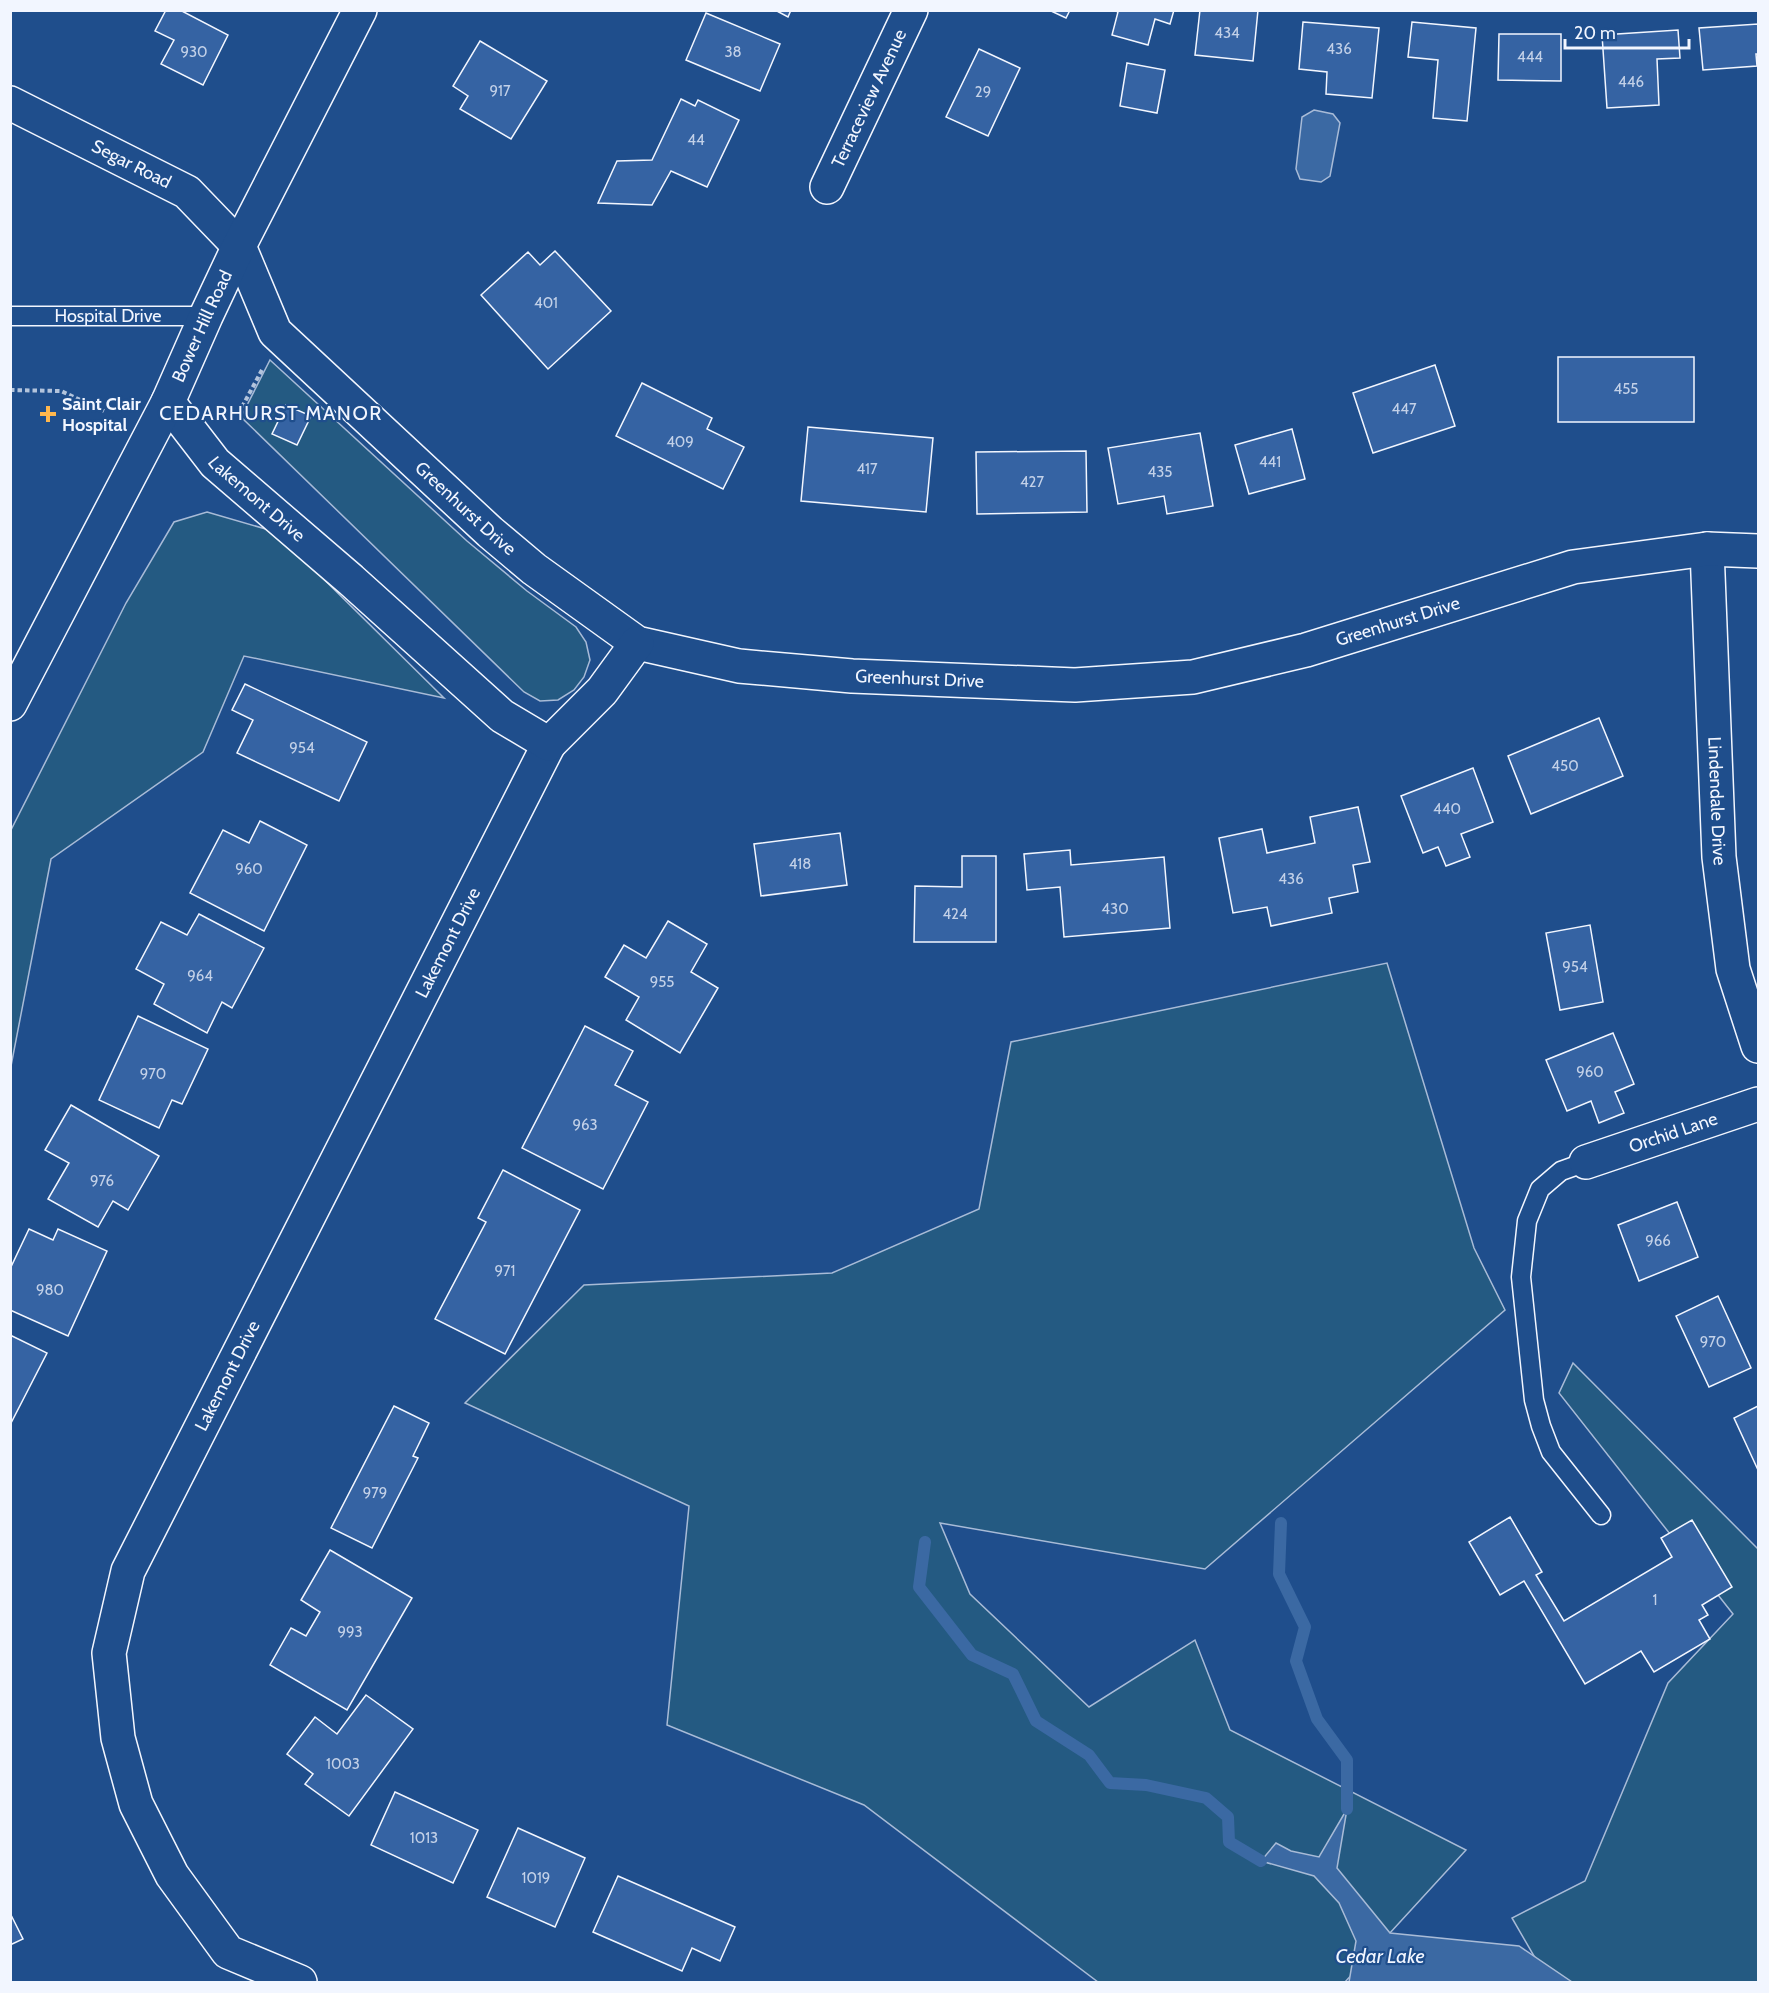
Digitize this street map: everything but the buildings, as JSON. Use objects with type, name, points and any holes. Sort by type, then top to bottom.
[{"type":"street","name":"Bower Hill Road","points":[[10,704],[168,402],[239,246],[360,10]]},
{"type":"street","name":"Terraceview Avenue","points":[[827,187],[910,10]]},
{"type":"street","name":"Segar Road","points":[[10,103],[187,192],[239,246]]},
{"type":"street","name":"Greenhurst Drive","points":[[239,246],[275,332],[490,532],[534,569],[637,643],[739,666],[852,676],[1075,685],[1193,677],[1306,651],[1573,567],[1707,549],[1758,551]]},
{"type":"street","name":"Lakemont Drive","points":[[168,402],[215,463],[351,580],[502,716],[549,744]]},
{"type":"street","name":"Lindendale Drive","points":[[1707,549],[1719,857],[1733,969],[1758,1046]]},
{"type":"street","name":"Lakemont Drive","points":[[300,1983],[228,1952],[172,1875],[136,1804],[118,1738],[109,1653],[128,1571],[549,744],[602,691],[637,643]]},
{"type":"street","name":"Orchid Lane","points":[[1586,1162],[1758,1104]]},
{"type":"lane","name":"Hospital Drive","points":[[10,316],[206,316]]},
{"type":"lane","points":[[1586,1162],[1561,1171],[1540,1189],[1527,1221],[1521,1277],[1534,1400],[1541,1425],[1551,1452],[1601,1515]]},
{"type":"path","points":[[242,407],[267,360]]},
{"type":"path","points":[[10,390],[61,391],[104,411]]},
{"type":"shaded area","points":[[270,360],[467,541],[527,591],[576,627],[586,642],[590,660],[584,677],[574,690],[558,700],[540,701],[524,692],[241,417]]},
{"type":"shaded area","points":[[207,512],[276,532],[444,698],[244,656],[203,752],[51,859],[11,1066],[11,830],[126,603],[174,522]]},
{"type":"shaded area","points":[[1387,963],[1474,1248],[1505,1310],[1205,1569],[940,1523],[970,1594],[1089,1707],[1195,1640],[1230,1730],[1466,1850],[1345,1982],[1098,1982],[864,1805],[667,1725],[689,1506],[465,1403],[584,1285],[832,1273],[979,1209],[1011,1042]]},
{"type":"shaded area","points":[[1573,1363],[1758,1549],[1758,1982],[1549,1982],[1512,1918],[1585,1881],[1668,1683],[1733,1614],[1559,1393]]},
{"type":"water","points":[[1314,110],[1333,114],[1340,123],[1330,176],[1321,182],[1300,179],[1296,169],[1302,117]]},
{"type":"water","name":"Cedar Lake","points":[[1347,1809],[1337,1868],[1390,1933],[1519,1946],[1572,1982],[1349,1982],[1356,1941],[1339,1903],[1314,1876],[1261,1861],[1276,1843],[1291,1851],[1319,1857]]},
{"type":"waterway","points":[[1281,1523],[1279,1574],[1305,1627],[1296,1661],[1317,1719],[1347,1760],[1347,1809]]},
{"type":"waterway","points":[[925,1542],[919,1587],[972,1655],[1013,1674],[1036,1721],[1089,1755],[1110,1783],[1146,1785],[1206,1798],[1228,1817],[1229,1842],[1261,1861]]},
{"type":"place","name":"Saint Clair Hospital","points":[[48,414]]},
{"type":"district","name":"CEDARHURST MANOR","points":[[271,413]]}]
